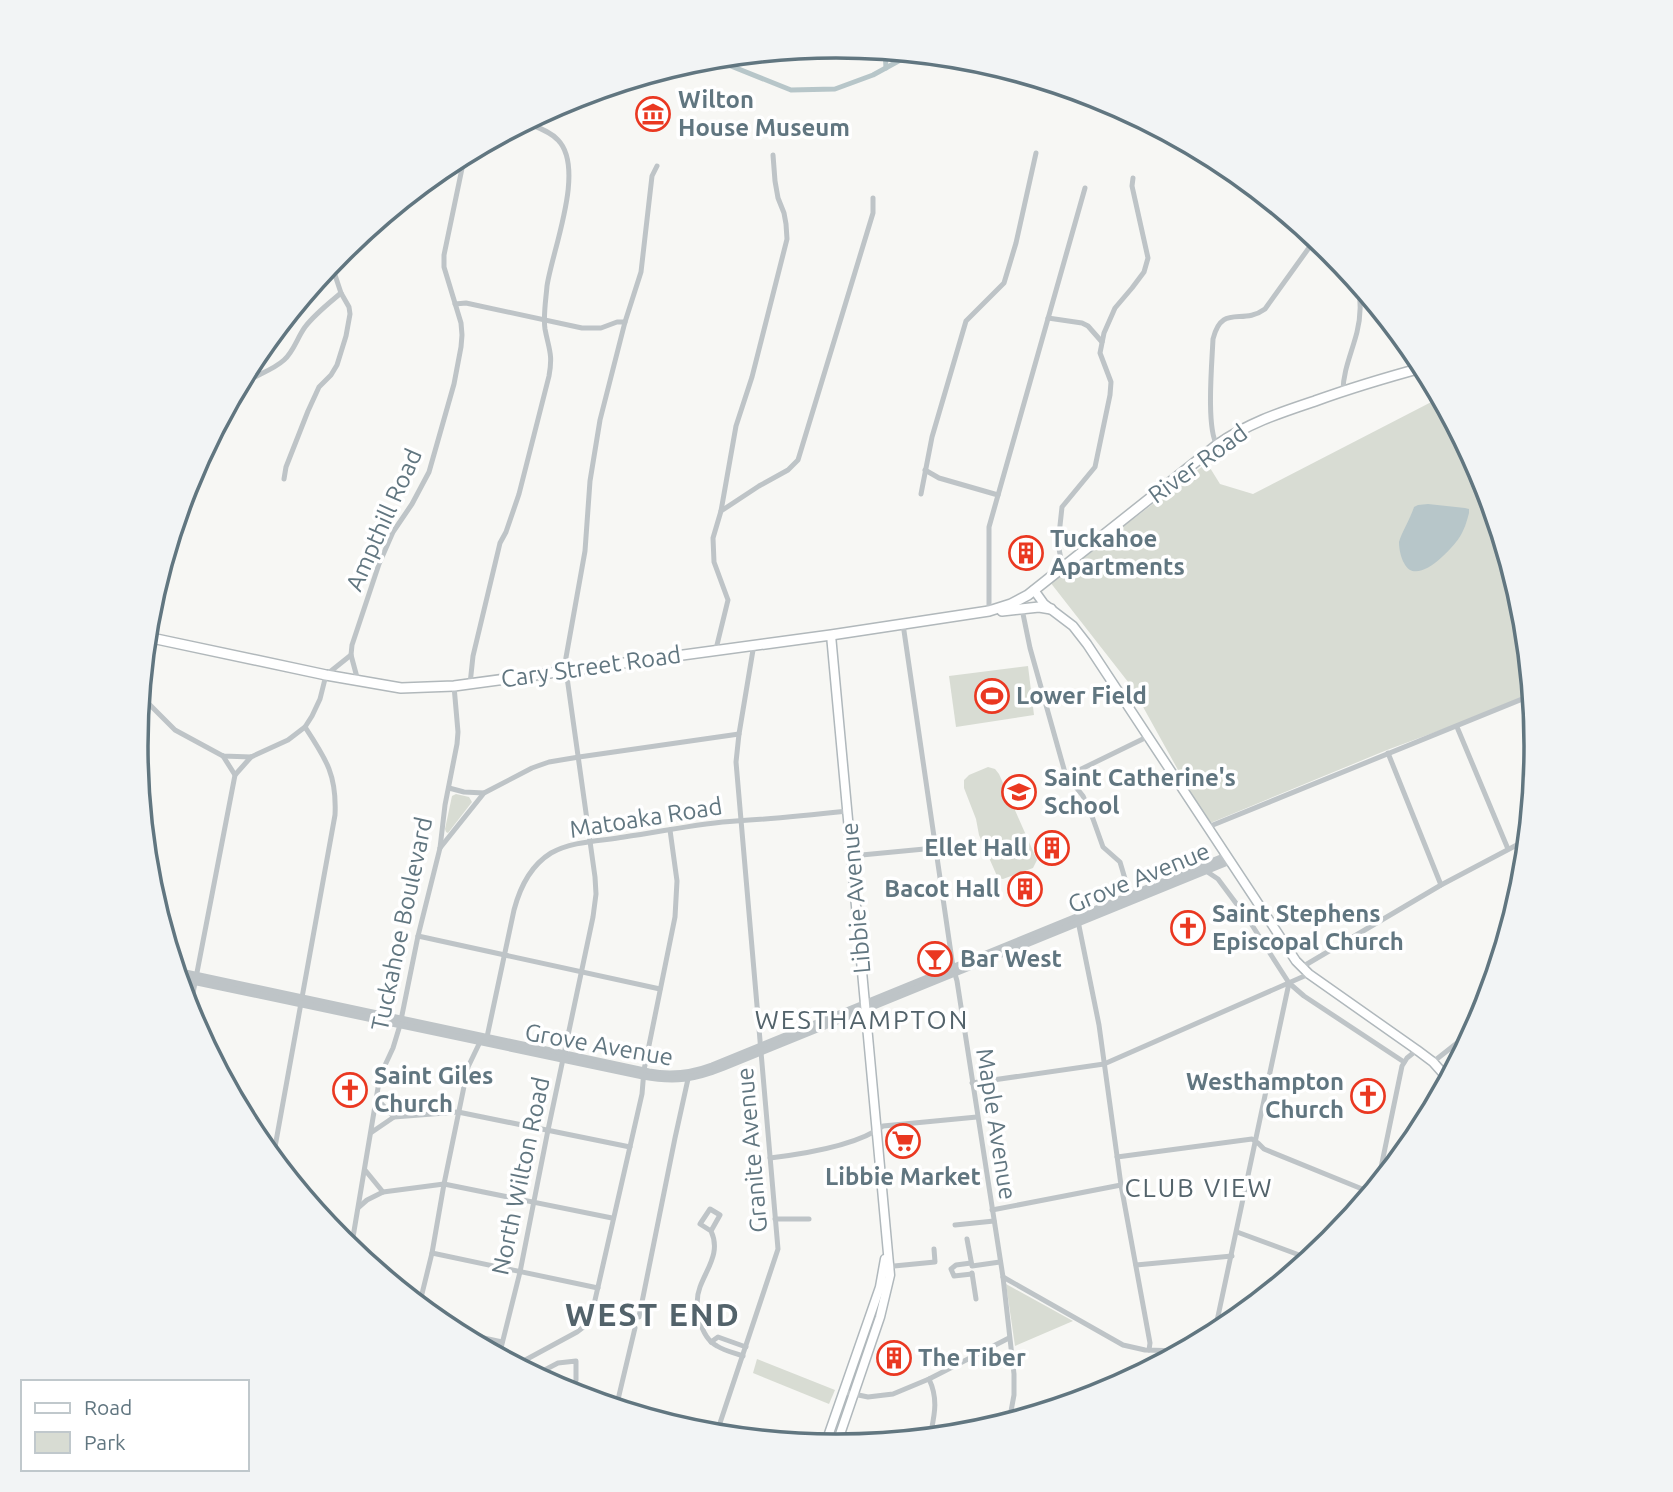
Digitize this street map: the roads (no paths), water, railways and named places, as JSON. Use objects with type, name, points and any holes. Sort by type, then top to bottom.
[{"type":"main road","name":"River Road","points":[[1034,590],[1240,429],[1343,391],[1413,370]]},
{"type":"main road","name":"Cary Street Road","points":[[157,639],[326,676],[405,688],[454,686],[989,611],[1020,600],[1034,590]]},
{"type":"main road","points":[[1034,590],[1044,604],[1073,626],[1087,644],[1284,945],[1305,971],[1417,1050],[1442,1072]]},
{"type":"main road","points":[[989,611],[1039,607],[1051,609]]},
{"type":"main road","name":"Libbie Avenue","points":[[830,1434],[849,1393],[885,1298],[890,1275],[831,635]]},
{"type":"main road","name":"Libbie Avenue","points":[[839,1434],[880,1287],[887,1245]]},
{"type":"street","points":[[470,684],[473,656],[500,543],[519,494],[552,359],[545,327],[547,285],[566,204],[568,164],[567,155],[559,141],[536,127]]},
{"type":"street","points":[[921,494],[932,437],[966,321],[1004,283],[1016,243],[1035,153]]},
{"type":"street","points":[[716,649],[728,600],[714,562],[713,538],[721,511],[736,426],[752,377],[787,239],[784,213],[775,181],[773,155]]},
{"type":"street","name":"North Wilton Road","points":[[501,1347],[520,1272],[593,917],[596,877],[565,663],[585,551],[592,463],[600,419],[640,272],[652,176],[657,166]]},
{"type":"street","name":"Ampthill Road","points":[[358,681],[351,655],[352,645],[379,564],[393,532],[422,488],[429,472],[444,424],[461,347],[461,323],[444,267],[461,170]]},
{"type":"street","points":[[1063,569],[1058,544],[1062,507],[1095,467],[1110,396],[1111,382],[1100,353],[1104,333],[1115,308],[1144,272],[1148,258],[1132,186],[1133,178]]},
{"type":"street","points":[[989,611],[989,527],[1086,188]]},
{"type":"street","points":[[721,511],[788,470],[798,460],[873,214],[873,198]]},
{"type":"street","points":[[1217,445],[1212,433],[1211,417],[1212,357],[1216,328],[1225,318],[1254,315],[1265,309],[1310,247]]},
{"type":"street","points":[[284,479],[286,467],[308,411],[319,387],[337,365],[346,336],[349,307],[335,275]]},
{"type":"street","points":[[255,378],[286,359],[304,328],[341,293]]},
{"type":"street","points":[[1343,391],[1343,380],[1358,328],[1359,299]]},
{"type":"street","points":[[456,304],[466,303],[582,328],[601,328],[625,322]]},
{"type":"street","points":[[1048,318],[1082,323],[1102,342]]},
{"type":"street","points":[[925,470],[939,478],[998,495]]},
{"type":"street","points":[[1021,609],[1067,776],[1083,796],[1102,847],[1120,862],[1131,899]]},
{"type":"street","name":"Maple Avenue","points":[[903,624],[935,848],[1003,1277],[1014,1374],[1011,1412]]},
{"type":"street","name":"Granite Avenue","points":[[720,1424],[778,1249],[736,762],[754,644]]},
{"type":"street","points":[[194,990],[235,775],[251,757],[288,740],[305,727],[320,699],[326,676],[351,655]]},
{"type":"street","name":"Tuckahoe Boulevard","points":[[353,1236],[380,1076],[401,1022],[418,936],[440,848],[458,732],[454,686]]},
{"type":"street","points":[[1208,827],[1523,699]]},
{"type":"street","points":[[150,706],[175,730],[223,756],[251,757]]},
{"type":"street","points":[[275,1144],[328,857],[335,802],[333,779],[327,762],[305,727]]},
{"type":"street","points":[[1457,727],[1508,849]]},
{"type":"street","points":[[440,848],[484,793],[531,768],[579,757],[739,734]]},
{"type":"street","points":[[1067,776],[1149,736]]},
{"type":"street","points":[[1388,753],[1441,885]]},
{"type":"street","points":[[223,756],[235,775]]},
{"type":"street","points":[[449,788],[484,793]]},
{"type":"street","name":"Matoaka Road","points":[[422,1295],[468,1067],[483,1040],[519,891],[534,868],[554,851],[590,842],[740,821],[848,811]]},
{"type":"street","points":[[526,1360],[590,1322],[642,1094],[643,1073],[675,917],[677,881],[670,830]]},
{"type":"street","points":[[972,1083],[1104,1064],[1289,984],[1305,971],[1441,885],[1518,844]]},
{"type":"street","points":[[851,856],[935,848]]},
{"type":"street","name":"Grove Avenue","points":[[189,979],[668,1080],[688,1079],[1228,859]]},
{"type":"street","name":"Grove Avenue","points":[[1131,899],[1206,871],[1228,859]]},
{"type":"street","points":[[1206,871],[1218,879],[1250,922],[1289,984],[1405,1062]]},
{"type":"street","points":[[1077,921],[1099,1025],[1121,1185],[1149,1350]]},
{"type":"street","points":[[418,936],[660,989]]},
{"type":"street","name":"Grove Avenue","points":[[188,976],[196,979]]},
{"type":"street","points":[[1219,1318],[1289,984]]},
{"type":"street","points":[[1433,1062],[1457,1043]]},
{"type":"street","name":"Grove Avenue","points":[[643,1073],[687,1073],[761,1049]]},
{"type":"street","points":[[1381,1167],[1402,1066],[1417,1050]]},
{"type":"street","points":[[639,1317],[688,1079]]},
{"type":"street","points":[[376,1099],[394,1117]]},
{"type":"street","points":[[372,1132],[394,1117],[458,1112],[630,1147]]},
{"type":"street","points":[[770,1158],[815,1152],[872,1135],[883,1126],[977,1117]]},
{"type":"street","points":[[1117,1157],[1252,1139],[1264,1149],[1363,1189]]},
{"type":"street","points":[[365,1170],[383,1192]]},
{"type":"street","points":[[359,1207],[383,1192],[444,1185],[612,1218]]},
{"type":"street","points":[[992,1210],[1121,1185]]},
{"type":"street","points":[[775,1219],[809,1219]]},
{"type":"street","points":[[955,1225],[994,1222]]},
{"type":"street","points":[[711,1231],[714,1256],[698,1290],[697,1314],[711,1342],[743,1356]]},
{"type":"street","points":[[1237,1232],[1299,1255]]},
{"type":"street","points":[[967,1239],[976,1299]]},
{"type":"street","points":[[889,1265],[935,1262],[933,1250]]},
{"type":"street","points":[[432,1253],[598,1288]]},
{"type":"street","points":[[1136,1265],[1232,1256]]},
{"type":"street","points":[[972,1274],[957,1276],[951,1273],[951,1269],[953,1266],[1000,1262]]},
{"type":"street","points":[[1003,1277],[1124,1346],[1164,1351]]},
{"type":"street","points":[[618,1399],[635,1328]]},
{"type":"street","points":[[711,1342],[718,1337],[746,1347]]},
{"type":"street","points":[[849,1393],[868,1397],[892,1394],[929,1379],[1009,1338]]},
{"type":"street","points":[[486,1339],[502,1342]]},
{"type":"street","points":[[546,1369],[558,1363],[576,1361],[575,1383]]},
{"type":"street","points":[[929,1379],[934,1388],[936,1402],[932,1427]]},
{"type":"waterway","points":[[886,59],[886,68]]},
{"type":"waterway","points":[[732,66],[791,90],[835,89],[873,75],[899,61]]},
{"type":"place","name":"Wilton House Museum","points":[[653,114]]},
{"type":"place","name":"Tuckahoe Apartments","points":[[1026,553]]},
{"type":"place","name":"Lower Field","points":[[992,696]]},
{"type":"place","name":"Saint Catherine's School","points":[[1019,792]]},
{"type":"place","name":"Ellet Hall","points":[[1052,848]]},
{"type":"place","name":"Bacot Hall","points":[[1025,889]]},
{"type":"place","name":"Saint Stephens Episcopal Church","points":[[1188,928]]},
{"type":"place","name":"Bar West","points":[[935,959]]},
{"type":"place","name":"Saint Giles Church","points":[[350,1090]]},
{"type":"place","name":"Westhampton Church","points":[[1368,1096]]},
{"type":"place","name":"Libbie Market","points":[[903,1141]]},
{"type":"place","name":"The Tiber","points":[[894,1358]]},
{"type":"district","name":"WESTHAMPTON","points":[[862,1020]]},
{"type":"district","name":"CLUB VIEW","points":[[1199,1188]]},
{"type":"district","name":"WEST END","points":[[653,1315]]}]
